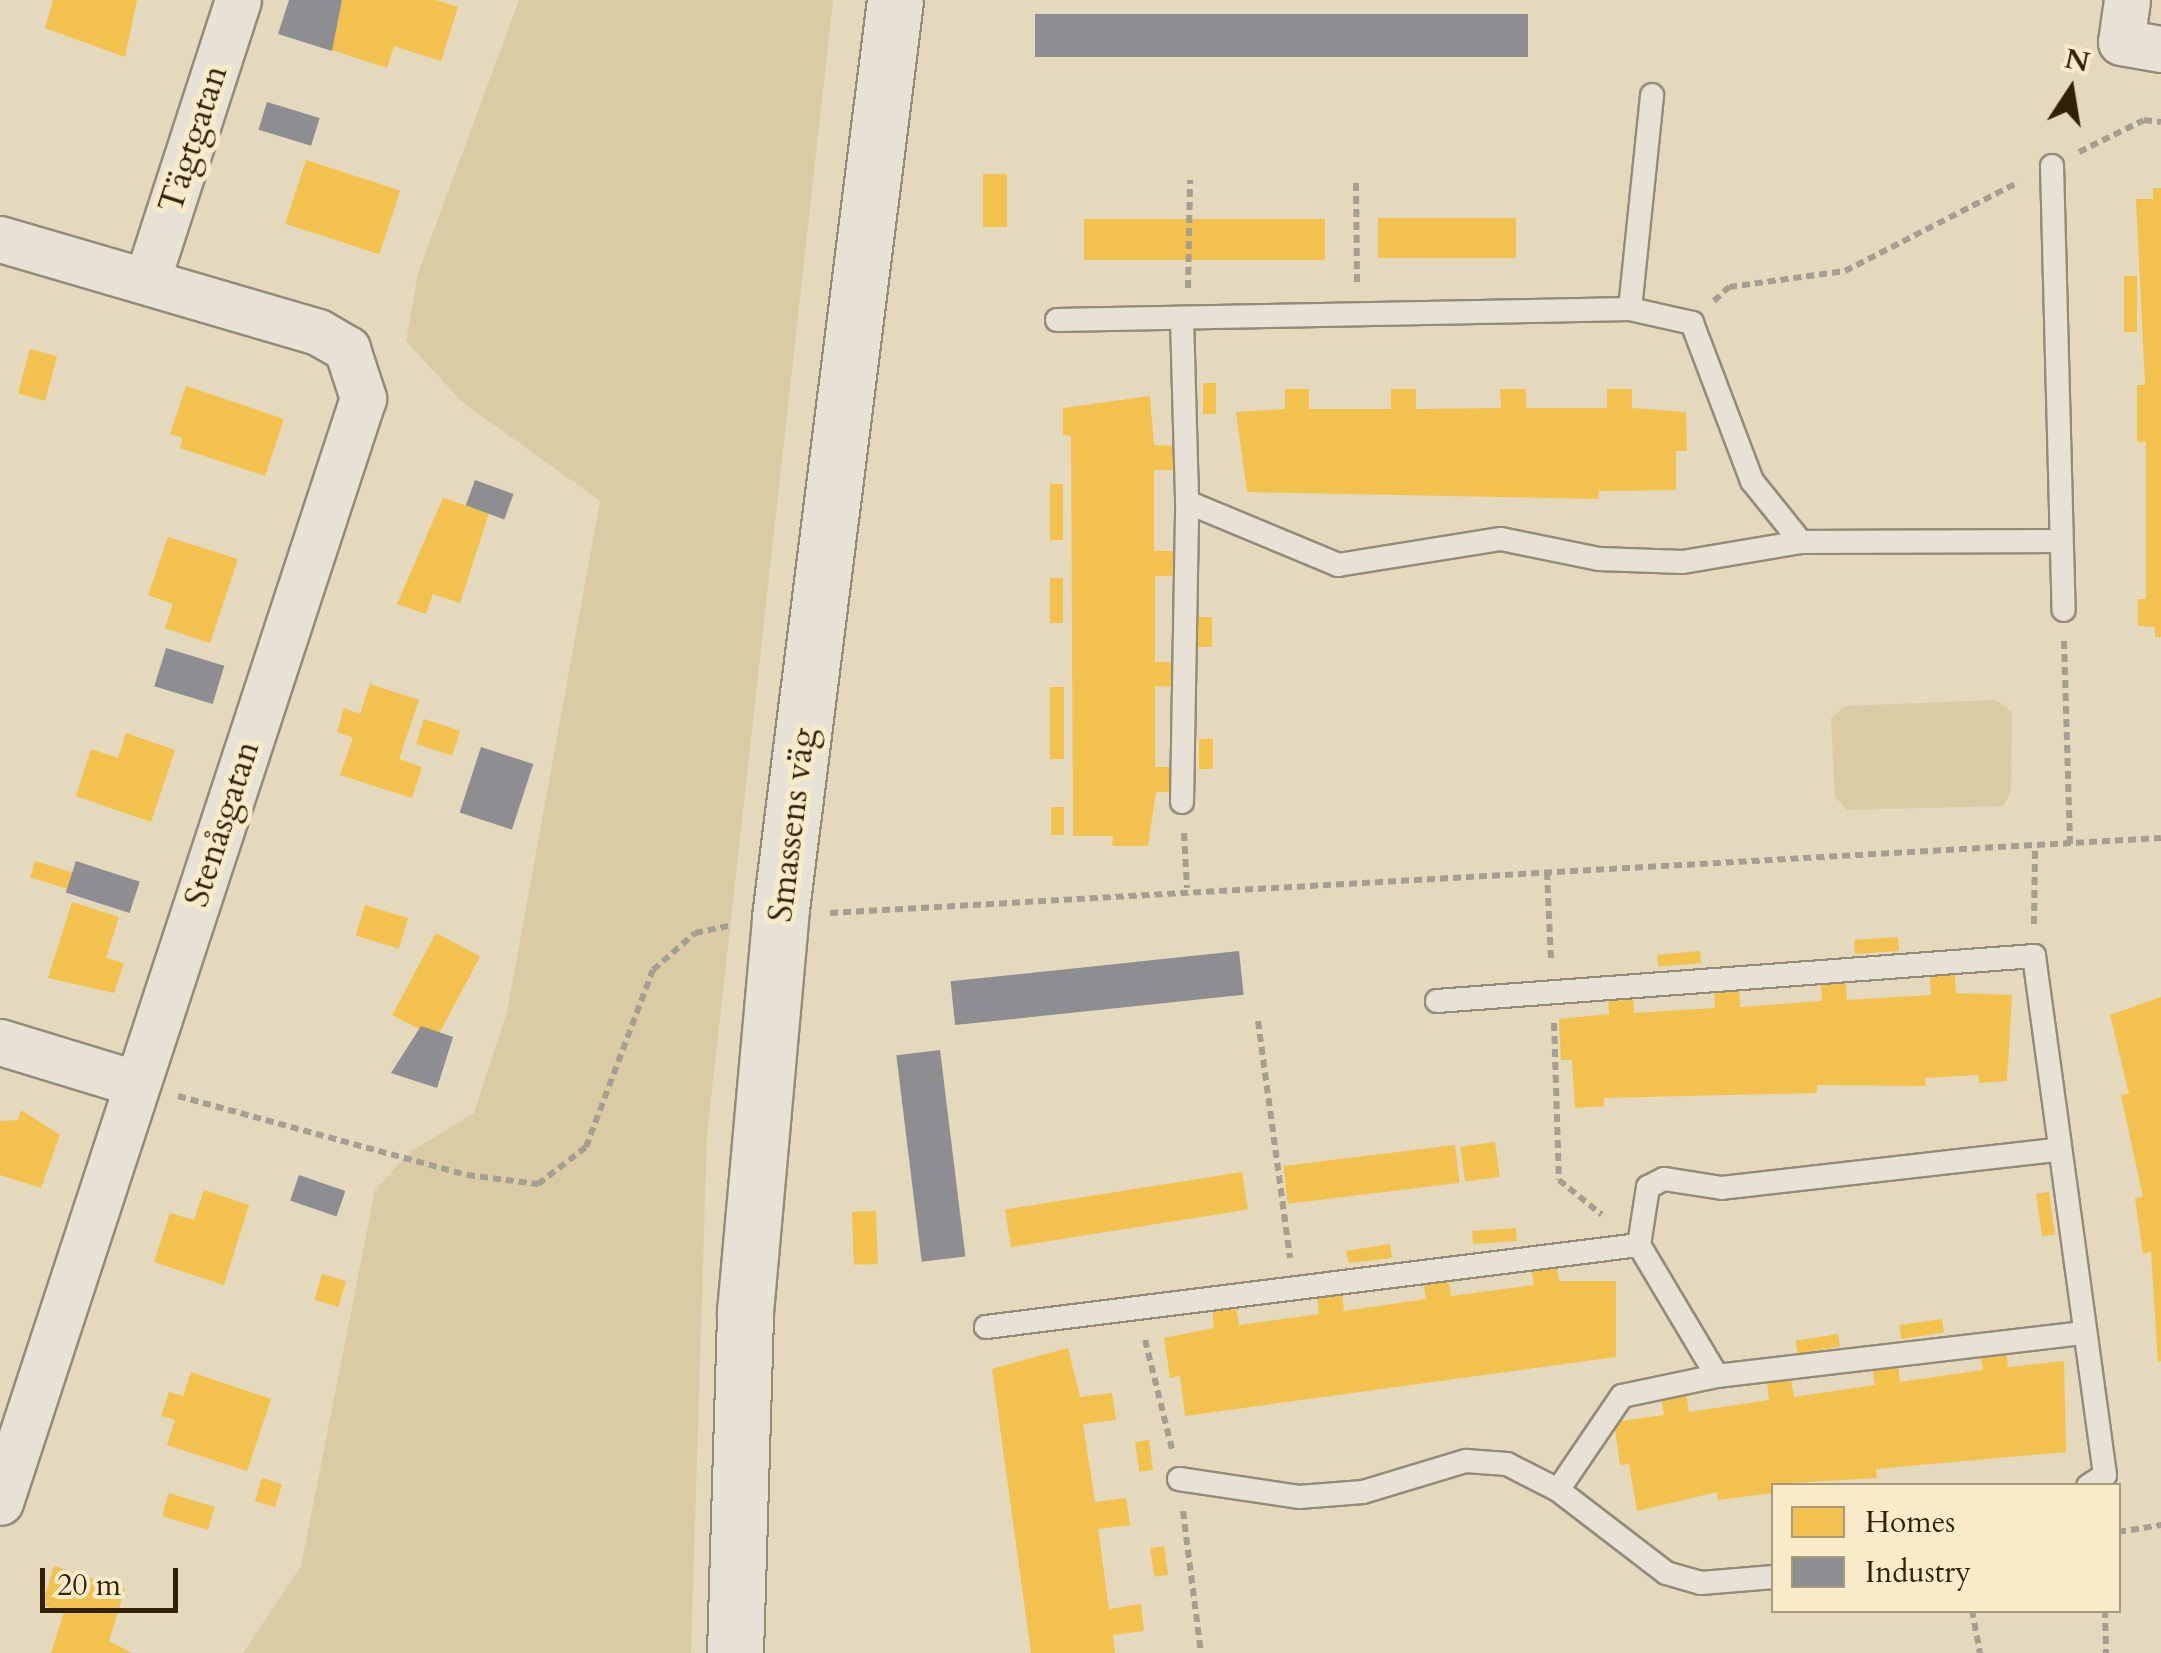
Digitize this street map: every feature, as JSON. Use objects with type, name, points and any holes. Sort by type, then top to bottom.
[{"type":"street","name":"Tägtgatan","points":[[148,278],[238,0]]},
{"type":"street","name":"Smassens väg","points":[[736,1653],[745,1312],[780,916],[895,0]]},
{"type":"street","points":[[2128,0],[2120,42],[2161,49]]},
{"type":"street","name":"Stenåsgatan","points":[[0,239],[148,278],[318,332],[347,349],[362,398],[0,1502]]},
{"type":"street","points":[[0,1042],[136,1084]]},
{"type":"lane","points":[[1630,309],[1652,94]]},
{"type":"lane","points":[[2052,166],[2056,541],[2064,610]]},
{"type":"lane","points":[[1057,320],[1630,309],[1692,323],[1752,481],[1800,542]]},
{"type":"lane","points":[[1182,802],[1185,319]]},
{"type":"lane","points":[[1186,502],[1338,564],[1502,539],[1599,560],[1683,562],[1800,542],[2056,541]]},
{"type":"lane","points":[[1437,1001],[1552,986],[2034,956],[2055,1150],[2105,1475],[2093,1483]]},
{"type":"lane","points":[[1717,1376],[1639,1245],[1648,1187],[1664,1179],[1722,1188],[2055,1150]]},
{"type":"lane","points":[[986,1327],[1139,1314],[1294,1286],[1639,1245]]},
{"type":"lane","points":[[1558,1490],[1622,1396],[1717,1376],[2083,1333]]},
{"type":"lane","points":[[1179,1479],[1299,1497],[1363,1492],[1466,1461],[1507,1464],[1558,1490],[1666,1573],[1700,1583],[1771,1577]]},
{"type":"path","points":[[1692,323],[1729,287],[1845,271],[2144,120],[2161,122]]},
{"type":"path","points":[[1185,319],[1190,180]]},
{"type":"path","points":[[1356,183],[1357,314]]},
{"type":"path","points":[[2064,610],[2070,844]]},
{"type":"path","points":[[1182,802],[1187,888]]},
{"type":"path","points":[[136,1084],[432,1166],[538,1184],[586,1147],[667,952],[695,933],[780,916],[1187,888],[2035,848],[2161,838]]},
{"type":"path","points":[[2034,956],[2035,848]]},
{"type":"path","points":[[1546,872],[1559,1180],[1639,1245]]},
{"type":"path","points":[[1258,1021],[1294,1286]]},
{"type":"path","points":[[2121,1532],[2161,1525]]},
{"type":"path","points":[[1973,1613],[1980,1653]]},
{"type":"path","points":[[2105,1613],[2106,1653]]},
{"type":"shaded area","points":[[519,0],[833,0],[707,1135],[691,1653],[243,1653],[301,1566],[375,1190],[410,1152],[474,1113],[507,1012],[600,501],[462,402],[406,341],[418,273]]},
{"type":"shaded area","points":[[1996,700],[2012,711],[2011,792],[2003,806],[1847,810],[1835,797],[1831,718],[1845,706]]},
{"type":"building: Homes","points":[[53,0],[137,0],[125,57],[45,28]]},
{"type":"building: Homes","points":[[342,0],[436,0],[458,7],[441,61],[394,46],[387,68],[332,50]]},
{"type":"building: Homes","points":[[306,160],[400,191],[379,254],[285,224]]},
{"type":"building: Homes","points":[[983,174],[1007,174],[1007,227],[983,227]]},
{"type":"building: Homes","points":[[2153,188],[2161,188],[2161,637],[2155,637],[2155,627],[2138,626],[2138,599],[2146,599],[2146,442],[2137,442],[2137,385],[2145,385],[2136,199],[2153,199]]},
{"type":"building: Homes","points":[[1378,218],[1516,218],[1516,258],[1378,258]]},
{"type":"building: Homes","points":[[1084,219],[1325,219],[1325,260],[1084,260]]},
{"type":"building: Homes","points":[[2124,276],[2137,276],[2137,332],[2124,332]]},
{"type":"building: Homes","points":[[30,349],[57,356],[45,401],[18,393]]},
{"type":"building: Homes","points":[[1203,383],[1216,383],[1216,414],[1203,414]]},
{"type":"building: Homes","points":[[186,386],[284,419],[265,476],[180,448],[183,438],[170,434]]},
{"type":"building: Homes","points":[[1285,389],[1309,389],[1309,409],[1391,409],[1391,389],[1416,389],[1416,409],[1501,408],[1500,389],[1526,389],[1526,408],[1607,408],[1607,389],[1632,389],[1632,408],[1686,412],[1687,451],[1676,451],[1676,490],[1599,491],[1598,499],[1247,492],[1236,412],[1285,409]]},
{"type":"building: Homes","points":[[1150,396],[1154,445],[1173,446],[1173,470],[1154,470],[1154,551],[1174,551],[1174,576],[1155,576],[1155,662],[1174,662],[1174,687],[1155,686],[1155,767],[1175,767],[1175,792],[1156,792],[1148,846],[1112,846],[1113,836],[1073,836],[1071,436],[1063,435],[1063,408]]},
{"type":"building: Homes","points":[[1050,484],[1063,484],[1063,540],[1050,540]]},
{"type":"building: Homes","points":[[443,498],[489,513],[460,603],[433,594],[426,614],[397,604]]},
{"type":"building: Homes","points":[[168,537],[238,559],[210,643],[165,628],[173,604],[148,595]]},
{"type":"building: Homes","points":[[1050,578],[1063,578],[1063,623],[1050,623]]},
{"type":"building: Homes","points":[[1198,617],[1212,617],[1212,647],[1198,647]]},
{"type":"building: Homes","points":[[370,684],[419,700],[399,759],[422,767],[412,798],[340,775],[353,738],[337,732],[344,708],[360,714]]},
{"type":"building: Homes","points":[[1050,687],[1064,687],[1064,759],[1050,759]]},
{"type":"building: Homes","points":[[424,719],[460,731],[452,755],[416,744]]},
{"type":"building: Homes","points":[[126,733],[175,750],[151,822],[76,796],[91,749],[118,758]]},
{"type":"building: Homes","points":[[1199,739],[1213,739],[1213,769],[1199,769]]},
{"type":"building: Homes","points":[[1051,807],[1064,807],[1064,835],[1051,835]]},
{"type":"building: Homes","points":[[35,861],[72,872],[67,889],[30,877]]},
{"type":"building: Homes","points":[[72,902],[119,917],[106,958],[124,963],[114,993],[48,978]]},
{"type":"building: Homes","points":[[365,905],[408,918],[399,949],[356,936]]},
{"type":"building: Homes","points":[[436,933],[480,956],[436,1039],[392,1015]]},
{"type":"building: Homes","points":[[1898,937],[1899,951],[1855,954],[1854,940]]},
{"type":"building: Homes","points":[[1700,951],[1701,963],[1658,967],[1657,955]]},
{"type":"building: Homes","points":[[1955,974],[1956,993],[2012,995],[2007,1081],[1979,1083],[1978,1075],[1925,1078],[1926,1086],[1817,1085],[1817,1093],[1604,1098],[1604,1106],[1575,1108],[1572,1060],[1561,1060],[1559,1019],[1609,1014],[1608,995],[1633,994],[1634,1013],[1715,1008],[1714,988],[1739,987],[1740,1007],[1822,1001],[1821,982],[1846,980],[1847,1000],[1931,995],[1930,975]]},
{"type":"building: Homes","points":[[2161,997],[2158,1362],[2151,1252],[2143,1254],[2135,1198],[2143,1197],[2121,1095],[2129,1094],[2110,1015]]},
{"type":"building: Homes","points":[[21,1110],[60,1135],[41,1188],[0,1175],[0,1121],[18,1120]]},
{"type":"building: Homes","points":[[1495,1142],[1500,1177],[1465,1182],[1460,1147]]},
{"type":"building: Homes","points":[[1455,1145],[1460,1183],[1288,1204],[1283,1166]]},
{"type":"building: Homes","points":[[1242,1172],[1248,1210],[1011,1247],[1005,1210]]},
{"type":"building: Homes","points":[[204,1190],[249,1205],[224,1285],[154,1262],[170,1213],[194,1220]]},
{"type":"building: Homes","points":[[2049,1192],[2055,1235],[2042,1236],[2036,1194]]},
{"type":"building: Homes","points":[[876,1211],[878,1264],[854,1265],[852,1212]]},
{"type":"building: Homes","points":[[1516,1228],[1517,1241],[1473,1244],[1472,1231]]},
{"type":"building: Homes","points":[[1390,1244],[1392,1258],[1349,1263],[1346,1251]]},
{"type":"building: Homes","points":[[1556,1262],[1559,1281],[1616,1281],[1616,1357],[1185,1416],[1180,1376],[1170,1378],[1164,1338],[1214,1328],[1212,1309],[1236,1306],[1239,1325],[1319,1314],[1317,1295],[1342,1291],[1344,1311],[1426,1299],[1423,1280],[1448,1277],[1451,1296],[1534,1285],[1531,1266]]},
{"type":"building: Homes","points":[[322,1274],[346,1281],[339,1307],[315,1300]]},
{"type":"building: Homes","points":[[1942,1319],[1944,1333],[1901,1339],[1899,1325]]},
{"type":"building: Homes","points":[[1838,1334],[1840,1347],[1798,1354],[1796,1341]]},
{"type":"building: Homes","points":[[1068,1348],[1080,1397],[1112,1393],[1116,1420],[1083,1424],[1095,1502],[1126,1498],[1130,1525],[1098,1529],[1109,1609],[1141,1604],[1144,1631],[1113,1635],[1115,1653],[1031,1653],[992,1369]]},
{"type":"building: Homes","points":[[2006,1348],[2008,1367],[2064,1361],[2066,1452],[1876,1469],[1877,1478],[1771,1483],[1771,1493],[1718,1500],[1717,1492],[1637,1511],[1629,1464],[1620,1465],[1614,1422],[1664,1415],[1661,1396],[1686,1393],[1689,1412],[1769,1400],[1767,1382],[1791,1379],[1794,1397],[1875,1385],[1872,1367],[1898,1364],[1900,1382],[1983,1370],[1980,1352]]},
{"type":"building: Homes","points":[[191,1372],[271,1399],[247,1471],[167,1445],[175,1420],[161,1416],[169,1392],[183,1396]]},
{"type":"building: Homes","points":[[1149,1440],[1153,1470],[1139,1472],[1135,1442]]},
{"type":"building: Homes","points":[[262,1478],[282,1484],[275,1507],[255,1501]]},
{"type":"building: Homes","points":[[169,1493],[215,1507],[208,1530],[162,1516]]},
{"type":"building: Homes","points":[[1164,1546],[1168,1575],[1154,1577],[1150,1548]]},
{"type":"building: Homes","points":[[54,1566],[125,1589],[109,1641],[132,1653],[51,1653],[64,1612],[42,1605]]},
{"type":"building: Industry","points":[[289,0],[342,0],[332,51],[278,34]]},
{"type":"building: Industry","points":[[1035,14],[1528,14],[1528,57],[1035,57]]},
{"type":"building: Industry","points":[[267,102],[320,118],[311,146],[259,130]]},
{"type":"building: Industry","points":[[475,480],[514,494],[504,519],[466,505]]},
{"type":"building: Industry","points":[[166,648],[224,666],[213,704],[154,686]]},
{"type":"building: Industry","points":[[481,747],[533,764],[512,830],[460,813]]},
{"type":"building: Industry","points":[[76,861],[140,882],[130,913],[66,892]]},
{"type":"building: Industry","points":[[1239,951],[1244,995],[955,1025],[951,981]]},
{"type":"building: Industry","points":[[421,1026],[453,1037],[437,1088],[391,1073]]},
{"type":"building: Industry","points":[[940,1050],[965,1256],[922,1262],[896,1055]]},
{"type":"building: Industry","points":[[299,1175],[345,1191],[337,1216],[290,1201]]}]
